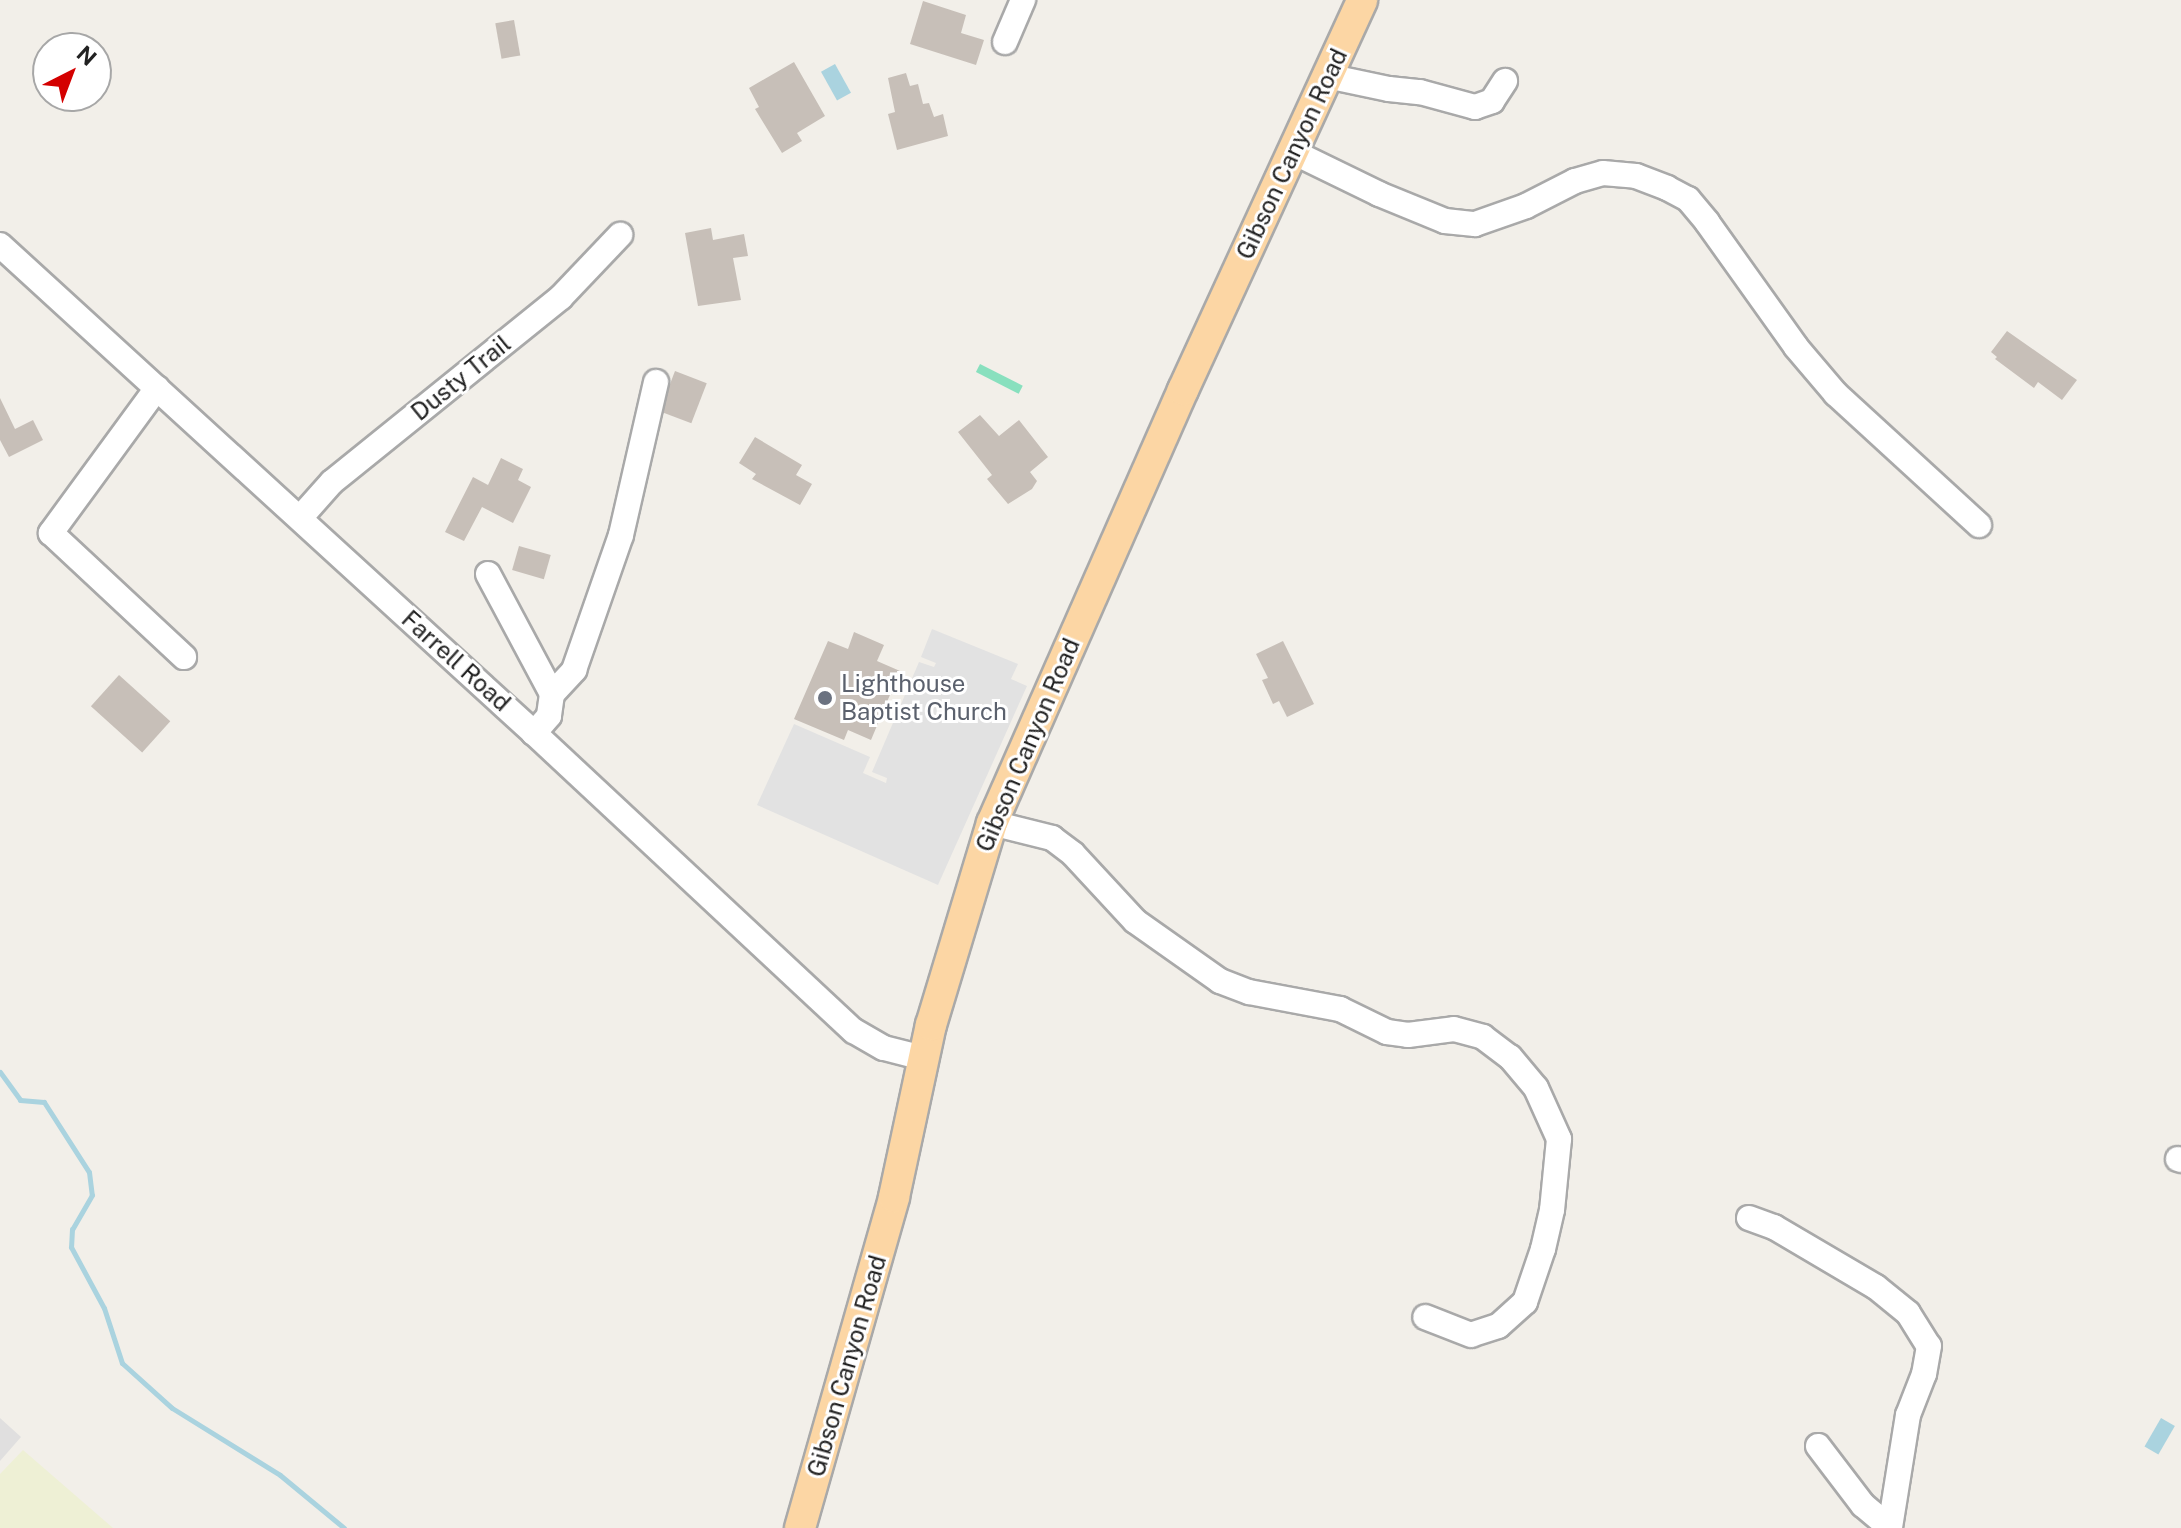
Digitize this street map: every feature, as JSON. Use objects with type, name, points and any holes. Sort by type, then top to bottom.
[{"type":"main road","name":"Gibson Canyon Road","points":[[800,1528],[894,1197],[923,1058],[968,895],[992,823],[1362,0]]},
{"type":"street","points":[[1005,42],[1023,0]]},
{"type":"street","points":[[1327,76],[1420,92],[1475,107],[1492,101],[1505,81]]},
{"type":"street","points":[[1293,152],[1445,221],[1475,224],[1526,206],[1575,181],[1603,173],[1636,176],[1688,199],[1796,347],[1836,394],[1979,525]]},
{"type":"street","name":"Dusty Trail","points":[[300,518],[332,482],[561,297],[620,235]]},
{"type":"street","name":"Farrell Road","points":[[0,245],[534,733],[854,1031],[884,1048],[923,1058]]},
{"type":"street","points":[[534,733],[549,716],[552,694],[574,670],[621,535],[656,382]]},
{"type":"street","points":[[157,388],[51,533],[184,657]]},
{"type":"street","points":[[488,574],[552,694]]},
{"type":"street","points":[[992,823],[1052,838],[1073,854],[1135,921],[1220,981],[1249,992],[1340,1009],[1387,1032],[1408,1035],[1454,1029],[1483,1037],[1510,1057],[1536,1088],[1559,1139],[1552,1210],[1543,1249],[1525,1302],[1498,1326],[1471,1335],[1425,1317]]},
{"type":"street","points":[[1749,1218],[1774,1227],[1876,1287],[1908,1313],[1929,1346],[1924,1374],[1908,1415],[1890,1528]]},
{"type":"street","points":[[1818,1446],[1863,1505],[1890,1528]]},
{"type":"shaded area","points":[[932,629],[1018,664],[1011,679],[1027,686],[938,885],[757,805],[794,724],[870,757],[863,773],[886,783],[887,778],[872,772],[919,662],[934,667],[936,663],[921,657]]},
{"type":"shaded area","points":[[0,1418],[21,1437],[0,1461]]},
{"type":"green space","points":[[980,364],[1023,386],[1019,394],[976,372]]},
{"type":"green space","points":[[23,1450],[113,1528],[0,1528],[0,1474]]},
{"type":"water","points":[[835,64],[851,93],[837,101],[821,72]]},
{"type":"water","points":[[2161,1418],[2175,1426],[2158,1455],[2144,1447]]},
{"type":"building","points":[[923,1],[966,15],[961,33],[984,40],[976,65],[910,44]]},
{"type":"building","points":[[514,20],[520,55],[502,59],[495,23]]},
{"type":"building","points":[[794,62],[825,116],[797,133],[802,141],[782,153],[755,109],[759,107],[749,88]]},
{"type":"building","points":[[906,73],[910,86],[918,84],[923,104],[929,103],[934,117],[943,114],[948,136],[897,150],[888,114],[895,112],[888,78]]},
{"type":"building","points":[[711,228],[713,240],[744,234],[748,256],[733,258],[741,300],[698,306],[685,233]]},
{"type":"building","points":[[2007,331],[2077,380],[2062,400],[2038,382],[2034,388],[1995,359],[1997,357],[1991,352]]},
{"type":"building","points":[[675,371],[707,383],[691,423],[660,411]]},
{"type":"building","points":[[0,398],[15,429],[33,420],[43,440],[9,457],[0,440]]},
{"type":"building","points":[[980,415],[999,436],[1019,420],[1048,457],[1030,472],[1037,481],[1032,489],[1008,504],[987,479],[992,475],[958,432]]},
{"type":"building","points":[[755,437],[802,465],[796,475],[812,484],[800,505],[752,479],[756,474],[739,463]]},
{"type":"building","points":[[501,458],[523,469],[518,480],[531,487],[513,523],[482,507],[464,541],[445,532],[473,477],[488,485]]},
{"type":"building","points":[[519,546],[551,555],[544,579],[512,570]]},
{"type":"building","points":[[854,632],[884,645],[877,661],[900,671],[871,740],[848,730],[844,740],[794,719],[828,641],[848,649]]},
{"type":"building","points":[[1283,641],[1314,704],[1287,717],[1279,701],[1273,704],[1262,680],[1268,678],[1256,654]]},
{"type":"building","points":[[119,675],[170,721],[142,752],[91,706]]},
{"type":"waterway","points":[[0,1072],[20,1100],[44,1102],[89,1172],[92,1195],[72,1229],[71,1247],[104,1308],[122,1363],[172,1408],[280,1475],[344,1528]]},
{"type":"place","name":"Lighthouse Baptist Church","points":[[825,698]]}]
